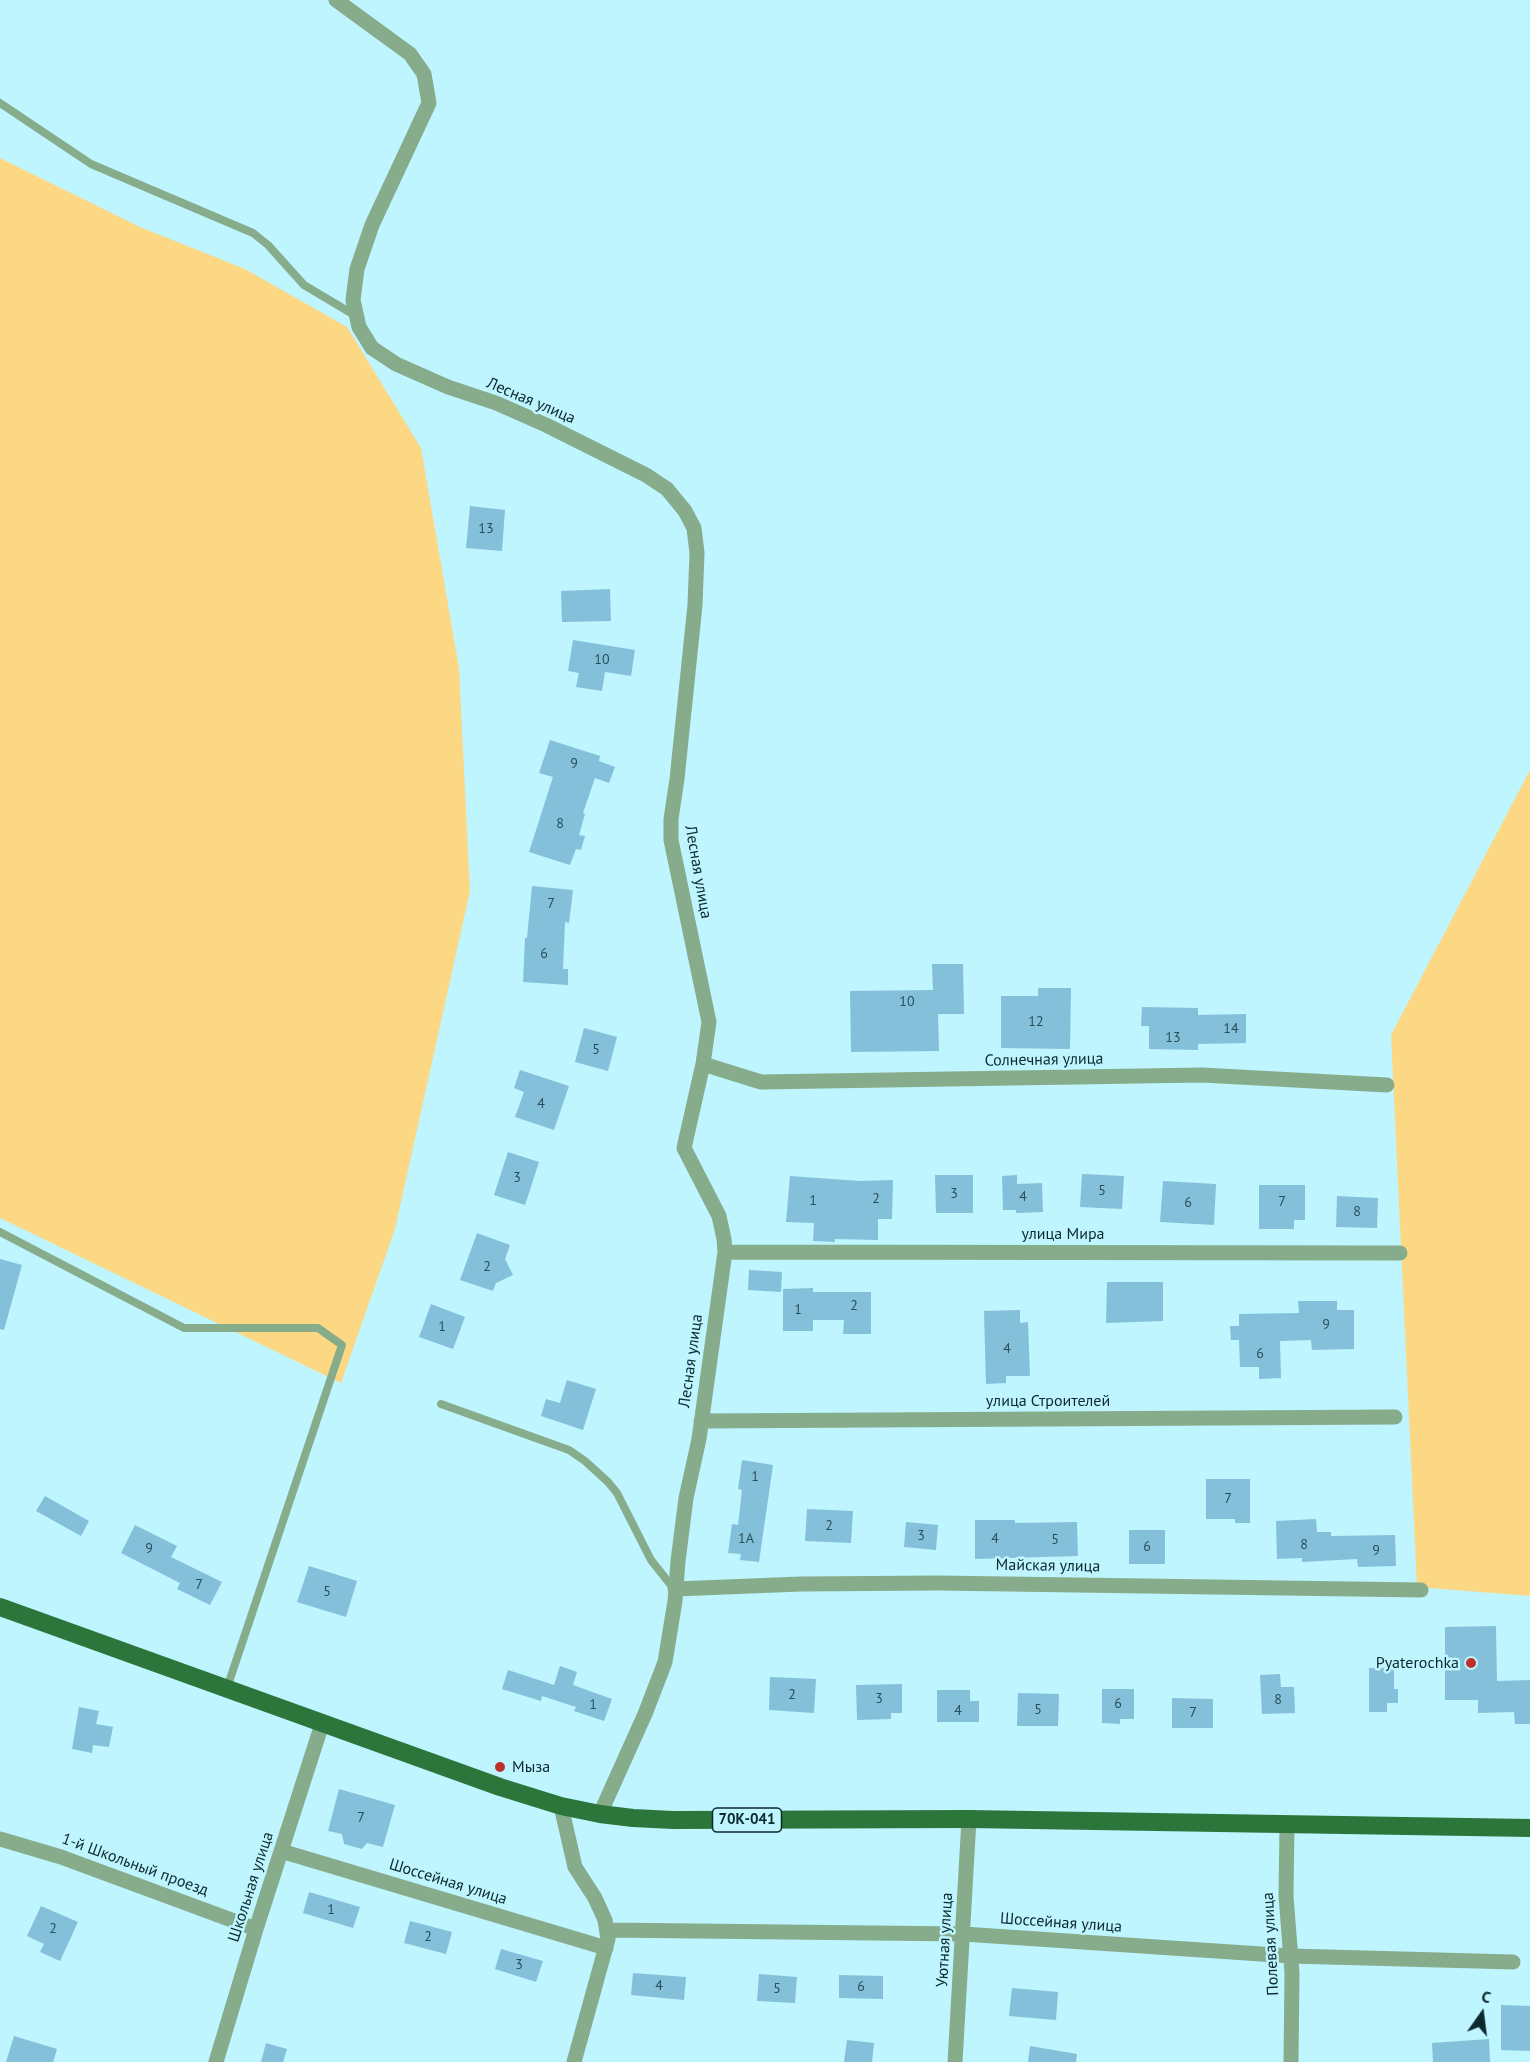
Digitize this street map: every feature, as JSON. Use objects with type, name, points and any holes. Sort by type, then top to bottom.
[{"type":"main road","name":"70К-041","points":[[0,1607],[322,1724],[561,1806],[600,1814],[673,1820],[969,1820],[1530,1828]]},
{"type":"street","name":"Лесная улица","points":[[336,0],[410,54],[424,74],[429,103],[372,225],[357,269],[353,300],[359,327],[372,348],[380,355],[448,387],[546,425],[646,476],[668,489],[686,511],[694,528],[697,553],[695,605],[671,819],[671,840],[709,1022],[703,1064],[684,1148],[719,1216],[725,1252],[701,1421],[686,1498],[675,1601],[665,1662],[645,1714],[600,1814]]},
{"type":"street","name":"Солнечная улица","points":[[703,1064],[761,1082],[1202,1075],[1387,1085]]},
{"type":"street","name":"улица Мира","points":[[725,1252],[1401,1253]]},
{"type":"street","name":"улица Строителей","points":[[701,1421],[1395,1417]]},
{"type":"street","name":"Майская улица","points":[[675,1589],[801,1584],[938,1583],[1422,1590]]},
{"type":"street","name":"Школьная улица","points":[[216,2062],[322,1724]]},
{"type":"street","points":[[561,1806],[576,1867],[605,1920],[608,1939],[574,2062]]},
{"type":"street","name":"Уютная улица","points":[[955,2062],[969,1820]]},
{"type":"street","name":"Полевая улица","points":[[1287,1824],[1286,1896],[1291,1956],[1291,2062]]},
{"type":"street","name":"1-й Школьный проезд","points":[[0,1839],[61,1857],[256,1929]]},
{"type":"street","name":"Шоссейная улица","points":[[281,1851],[606,1948]]},
{"type":"street","name":"Шоссейная улица","points":[[607,1930],[963,1934],[1291,1956],[1513,1962]]},
{"type":"lane","points":[[0,103],[91,164],[253,233],[268,245],[304,285],[357,316]]},
{"type":"lane","points":[[0,1232],[184,1328],[318,1328],[342,1345],[227,1689]]},
{"type":"lane","points":[[441,1404],[569,1450],[585,1461],[608,1482],[616,1493],[651,1560],[675,1589]]},
{"type":"shaded area","points":[[0,158],[140,227],[245,269],[347,327],[421,448],[459,668],[470,891],[395,1229],[341,1383],[0,1218]]},
{"type":"shaded area","points":[[1530,770],[1530,1596],[1417,1587],[1391,1035]]},
{"type":"building","points":[[470,506],[505,510],[502,551],[466,548]]},
{"type":"building","points":[[610,589],[611,621],[562,622],[561,591]]},
{"type":"building","points":[[573,640],[635,650],[631,676],[605,672],[602,691],[576,687],[579,673],[568,671]]},
{"type":"building","points":[[550,740],[600,756],[599,761],[615,767],[609,783],[595,778],[583,813],[585,814],[579,835],[585,836],[581,850],[576,849],[570,865],[529,852],[553,777],[539,773]]},
{"type":"building","points":[[532,886],[573,890],[569,923],[565,922],[563,969],[568,969],[568,985],[523,982],[525,938],[527,938]]},
{"type":"building","points":[[932,964],[963,964],[964,1014],[938,1014],[939,1051],[851,1052],[850,991],[933,990]]},
{"type":"building","points":[[1038,988],[1071,988],[1070,1049],[1001,1048],[1001,996],[1038,996]]},
{"type":"building","points":[[1142,1007],[1198,1008],[1198,1015],[1246,1014],[1246,1043],[1198,1044],[1198,1050],[1149,1049],[1149,1026],[1141,1026]]},
{"type":"building","points":[[584,1028],[617,1037],[608,1071],[575,1062]]},
{"type":"building","points":[[520,1070],[569,1086],[554,1130],[515,1117],[524,1092],[514,1088]]},
{"type":"building","points":[[508,1152],[539,1162],[525,1205],[494,1195]]},
{"type":"building","points":[[1082,1174],[1124,1176],[1122,1209],[1080,1207]]},
{"type":"building","points":[[935,1175],[973,1175],[973,1213],[936,1213]]},
{"type":"building","points":[[1017,1175],[1017,1184],[1042,1183],[1043,1212],[1016,1213],[1016,1210],[1003,1210],[1002,1176]]},
{"type":"building","points":[[790,1176],[860,1181],[893,1180],[892,1219],[878,1219],[878,1240],[813,1241],[814,1223],[786,1222]]},
{"type":"building","points":[[1163,1181],[1216,1184],[1214,1225],[1160,1222]]},
{"type":"building","points":[[1259,1185],[1305,1185],[1305,1220],[1294,1220],[1294,1229],[1259,1229]]},
{"type":"building","points":[[1337,1196],[1378,1198],[1377,1228],[1336,1227]]},
{"type":"building","points":[[477,1233],[510,1245],[505,1259],[513,1275],[496,1283],[493,1291],[460,1280]]},
{"type":"building","points":[[0,1259],[22,1265],[4,1330],[0,1329]]},
{"type":"building","points":[[749,1270],[782,1272],[781,1292],[748,1290]]},
{"type":"building","points":[[1107,1282],[1163,1282],[1163,1321],[1106,1323]]},
{"type":"building","points":[[813,1288],[813,1292],[871,1292],[871,1334],[843,1334],[844,1320],[813,1320],[813,1331],[783,1331],[783,1289]]},
{"type":"building","points":[[1298,1301],[1337,1301],[1337,1310],[1354,1310],[1354,1349],[1312,1350],[1311,1340],[1280,1341],[1281,1378],[1259,1379],[1259,1367],[1240,1367],[1239,1340],[1231,1340],[1230,1326],[1239,1326],[1239,1314],[1299,1313]]},
{"type":"building","points":[[431,1304],[465,1317],[453,1349],[419,1337]]},
{"type":"building","points":[[1020,1310],[1020,1323],[1028,1322],[1030,1376],[1006,1376],[1006,1383],[986,1384],[984,1311]]},
{"type":"building","points":[[567,1380],[596,1389],[583,1430],[541,1416],[546,1399],[560,1403]]},
{"type":"building","points":[[742,1460],[773,1465],[759,1562],[740,1560],[741,1554],[728,1553],[732,1524],[738,1525],[742,1490],[738,1489]]},
{"type":"building","points":[[1206,1479],[1250,1479],[1250,1523],[1235,1523],[1235,1519],[1206,1519]]},
{"type":"building","points":[[45,1496],[89,1521],[81,1536],[36,1511]]},
{"type":"building","points":[[807,1509],[853,1511],[851,1543],[805,1541]]},
{"type":"building","points":[[1316,1519],[1317,1532],[1331,1532],[1331,1536],[1395,1535],[1396,1566],[1358,1567],[1357,1559],[1302,1562],[1302,1558],[1277,1559],[1276,1521]]},
{"type":"building","points":[[975,1520],[1015,1520],[1015,1523],[1077,1522],[1078,1556],[975,1559]]},
{"type":"building","points":[[906,1522],[938,1525],[936,1550],[904,1547]]},
{"type":"building","points":[[135,1525],[177,1546],[171,1557],[222,1582],[210,1605],[177,1589],[180,1583],[121,1553]]},
{"type":"building","points":[[1129,1530],[1165,1530],[1165,1564],[1129,1564]]},
{"type":"building","points":[[309,1566],[357,1581],[346,1617],[297,1602]]},
{"type":"building","name":"Pyaterochka","points":[[1496,1626],[1497,1681],[1530,1680],[1530,1724],[1515,1724],[1514,1712],[1478,1713],[1478,1700],[1445,1700],[1445,1627]]},
{"type":"building","points":[[560,1666],[577,1672],[573,1685],[612,1699],[604,1721],[574,1711],[576,1707],[542,1696],[541,1701],[502,1689],[508,1670],[554,1685]]},
{"type":"building","points":[[1369,1668],[1394,1668],[1394,1689],[1398,1689],[1398,1703],[1387,1703],[1387,1712],[1369,1712]]},
{"type":"building","points":[[1280,1674],[1281,1687],[1294,1687],[1295,1713],[1262,1714],[1260,1675]]},
{"type":"building","points":[[770,1677],[816,1679],[814,1713],[769,1710]]},
{"type":"building","points":[[902,1684],[902,1713],[891,1713],[891,1719],[857,1720],[856,1685]]},
{"type":"building","points":[[1102,1689],[1134,1689],[1134,1719],[1120,1719],[1120,1724],[1102,1723]]},
{"type":"building","points":[[937,1690],[970,1690],[970,1701],[979,1701],[979,1722],[937,1722]]},
{"type":"building","points":[[1018,1693],[1059,1694],[1058,1726],[1017,1726]]},
{"type":"building","points":[[1172,1698],[1213,1699],[1213,1728],[1172,1728]]},
{"type":"building","points":[[79,1707],[99,1711],[96,1724],[113,1727],[109,1747],[93,1745],[92,1753],[72,1749]]},
{"type":"building","points":[[339,1789],[395,1805],[383,1847],[367,1843],[362,1849],[344,1844],[342,1834],[328,1831]]},
{"type":"building","points":[[309,1892],[360,1907],[353,1928],[303,1913]]},
{"type":"building","points":[[41,1906],[78,1922],[60,1961],[40,1952],[44,1944],[27,1936]]},
{"type":"building","points":[[410,1921],[452,1932],[446,1954],[404,1943]]},
{"type":"building","points":[[501,1949],[543,1961],[536,1982],[495,1969]]},
{"type":"building","points":[[633,1973],[686,1977],[684,2000],[631,1995]]},
{"type":"building","points":[[759,1974],[797,1977],[795,2003],[757,2001]]},
{"type":"building","points":[[839,1975],[883,1976],[883,1999],[839,1998]]},
{"type":"building","points":[[1012,1988],[1058,1992],[1056,2020],[1009,2016]]},
{"type":"building","points":[[1501,2005],[1530,2006],[1530,2051],[1501,2050]]},
{"type":"building","points":[[14,2036],[57,2049],[53,2062],[6,2062]]},
{"type":"building","points":[[1489,2039],[1490,2062],[1433,2062],[1432,2043]]},
{"type":"building","points":[[847,2040],[874,2043],[872,2062],[844,2062]]},
{"type":"building","points":[[266,2043],[287,2049],[283,2062],[261,2062]]},
{"type":"building","points":[[1030,2046],[1077,2054],[1076,2062],[1028,2062]]},
{"type":"place","name":"Pyaterochka","points":[[1471,1663]]},
{"type":"place","name":"Мыза","points":[[500,1767]]}]
